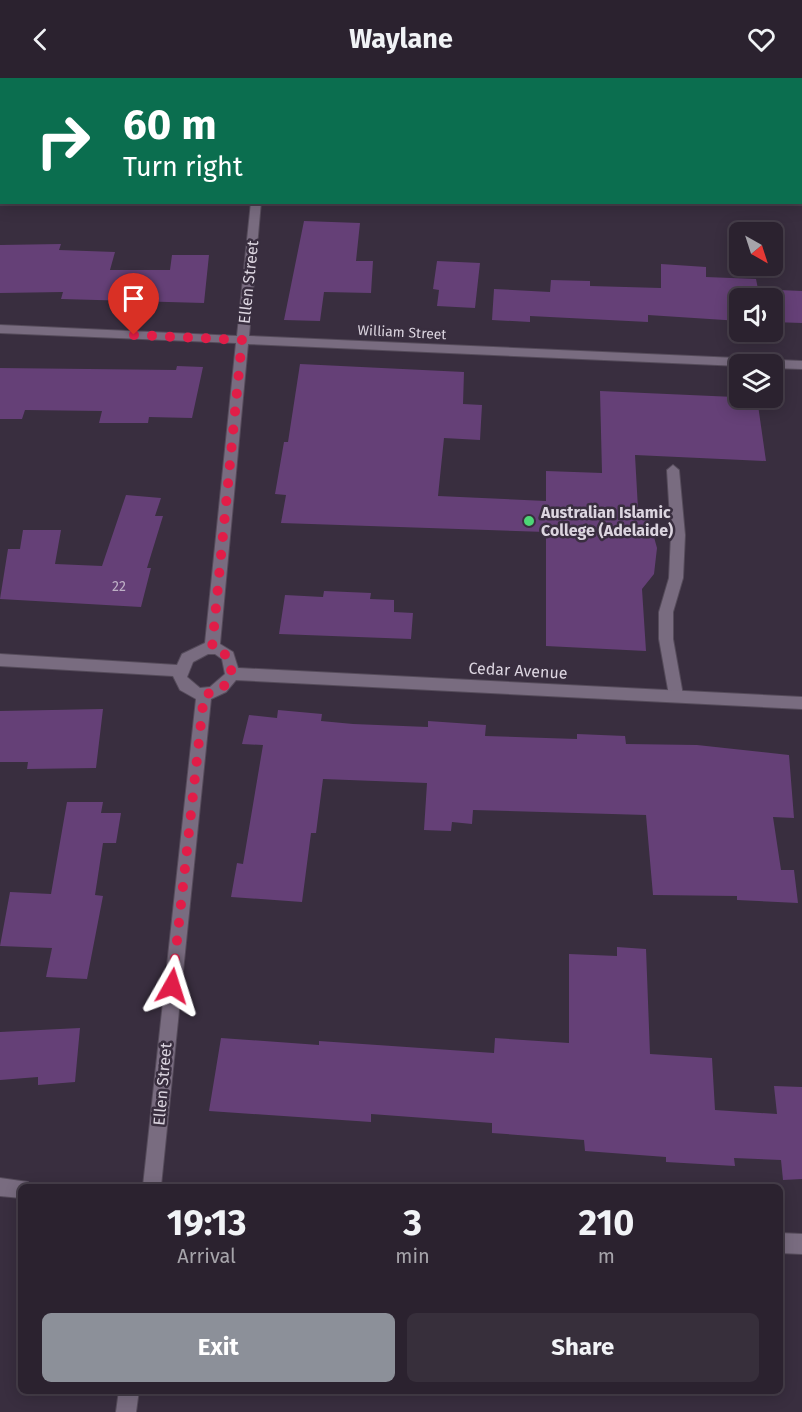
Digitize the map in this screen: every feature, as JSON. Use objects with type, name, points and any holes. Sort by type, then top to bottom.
[{"type":"street","name":"Ellen Street","points":[[212,648],[256,204]]},
{"type":"street","name":"William Street","points":[[0,329],[802,365]]},
{"type":"street","points":[[673,470],[678,535],[676,578],[666,612],[666,639],[676,695]]},
{"type":"street","points":[[212,648],[228,656],[232,674],[222,689],[204,695],[192,692],[186,687],[180,678],[181,671],[188,658],[194,653],[212,648]]},
{"type":"street","points":[[0,660],[181,671]]},
{"type":"street","name":"Cedar Avenue","points":[[232,674],[802,703]]},
{"type":"street","name":"Ellen Street","points":[[152,1184],[204,695]]},
{"type":"street","points":[[0,1187],[18,1189]]},
{"type":"street","points":[[783,1243],[802,1244]]},
{"type":"street","points":[[126,1412],[128,1394]]},
{"type":"building","points":[[304,221],[360,223],[356,261],[373,261],[371,293],[324,292],[320,321],[284,320]]},
{"type":"building","points":[[61,244],[59,250],[115,252],[110,270],[170,270],[172,255],[209,255],[204,303],[61,299],[63,292],[0,293],[0,245]]},
{"type":"building","points":[[437,261],[480,263],[475,308],[437,306],[439,290],[433,289]]},
{"type":"building","points":[[661,264],[706,267],[706,277],[756,279],[758,288],[729,288],[729,320],[648,315],[648,322],[530,316],[530,322],[492,320],[494,289],[550,292],[551,280],[590,281],[590,286],[661,288]]},
{"type":"building","points":[[783,290],[802,291],[802,323],[783,322]]},
{"type":"building","points":[[300,364],[464,372],[463,404],[482,405],[480,440],[444,438],[438,496],[546,501],[546,471],[602,473],[600,391],[729,397],[729,408],[758,408],[766,461],[635,455],[638,509],[649,519],[657,548],[654,574],[642,589],[646,651],[546,646],[546,532],[281,523],[286,495],[275,494],[284,442],[288,442]]},
{"type":"building","points":[[177,366],[203,367],[192,418],[149,417],[148,423],[99,423],[102,411],[25,410],[22,419],[0,419],[0,368],[176,370]]},
{"type":"building","points":[[126,495],[161,498],[155,516],[163,516],[147,568],[151,568],[141,607],[0,599],[8,549],[20,549],[23,530],[61,530],[55,564],[102,566]]},
{"type":"building","points":[[324,591],[371,593],[370,599],[394,600],[394,612],[413,613],[411,639],[279,634],[285,595],[323,597]]},
{"type":"building","points":[[103,709],[96,768],[27,769],[28,762],[0,762],[0,711]]},
{"type":"building","points":[[278,710],[322,714],[321,721],[353,724],[428,727],[428,721],[486,725],[485,736],[577,739],[577,734],[625,736],[626,744],[697,745],[789,755],[794,818],[773,817],[781,870],[794,870],[798,903],[737,900],[737,896],[653,895],[646,815],[473,810],[472,824],[452,822],[451,831],[424,830],[427,783],[323,779],[316,833],[311,833],[302,902],[231,897],[237,863],[243,864],[263,745],[242,744],[249,715],[277,718]]},
{"type":"building","points":[[67,802],[103,802],[101,813],[121,813],[116,843],[103,843],[95,895],[103,896],[87,979],[46,977],[52,948],[0,946],[10,892],[51,894]]},
{"type":"building","points":[[617,947],[646,949],[650,1054],[712,1058],[715,1110],[777,1114],[774,1086],[802,1087],[802,1179],[783,1180],[781,1160],[734,1158],[735,1166],[666,1162],[666,1157],[585,1151],[584,1140],[492,1133],[492,1123],[371,1114],[371,1122],[209,1111],[221,1038],[319,1045],[319,1041],[494,1053],[495,1038],[569,1043],[569,954],[617,956]]},
{"type":"building","points":[[80,1028],[75,1082],[38,1085],[38,1077],[0,1080],[0,1032]]},
{"type":"place","name":"Australian Islamic College (Adelaide)","points":[[529,521]]},
{"type":"route","points":[[134,335],[242,340],[212,648],[228,656],[232,674],[222,689],[204,695],[172,986]]}]
